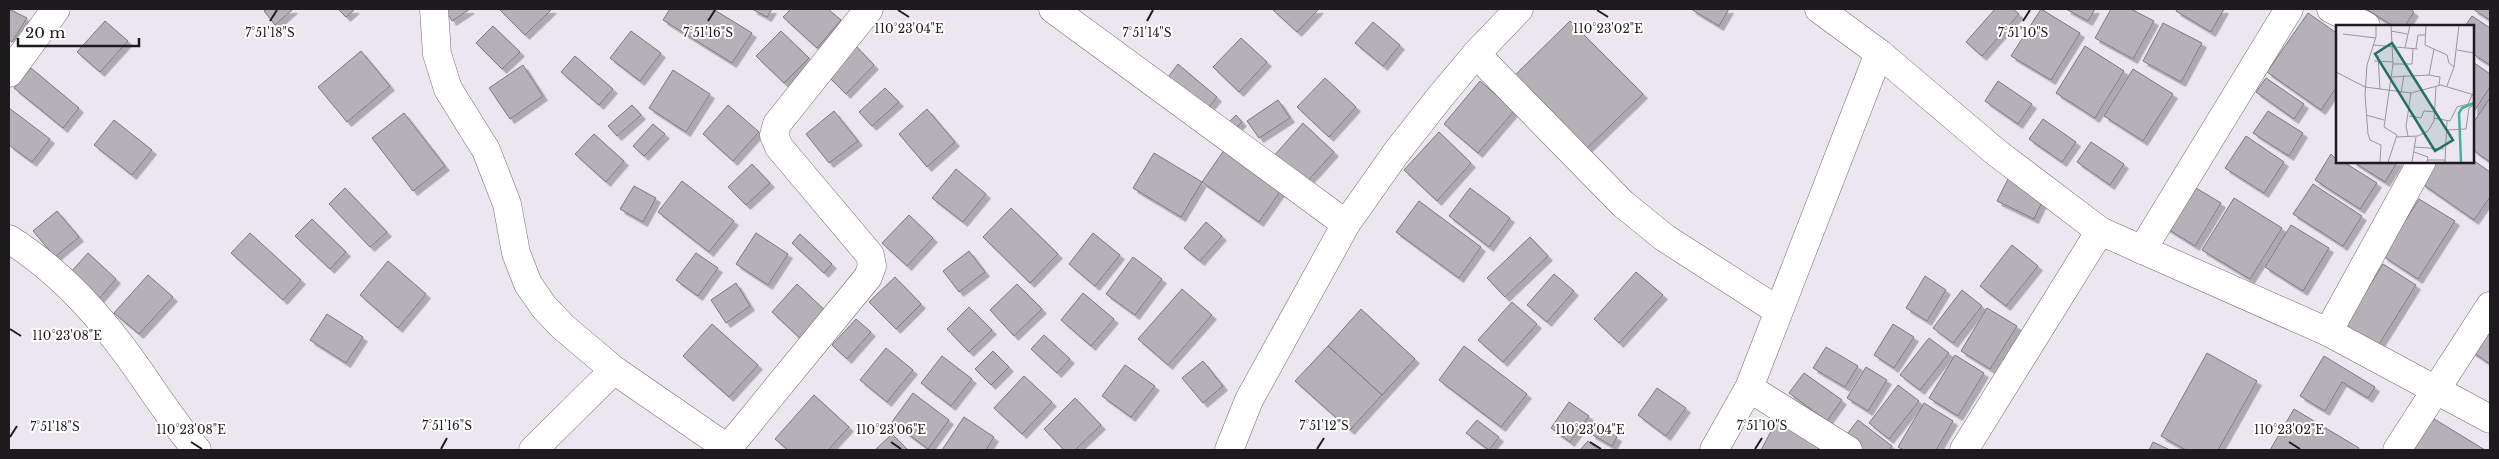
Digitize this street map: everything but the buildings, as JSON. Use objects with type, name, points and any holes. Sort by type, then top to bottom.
[{"type":"street","points":[[9,73],[56,9]]},
{"type":"street","points":[[434,9],[437,54],[448,89],[486,150],[507,204],[516,253],[528,284],[544,307],[563,327],[614,370],[729,449],[868,277],[872,266],[870,255],[779,147],[774,135],[777,124],[869,9]]},
{"type":"street","points":[[1054,9],[1346,224]]},
{"type":"street","points":[[1228,450],[1249,400],[1346,224],[1396,153],[1476,54],[1518,9]]},
{"type":"street","points":[[1819,9],[1879,53],[1996,152],[2100,230],[2328,332],[2490,419]]},
{"type":"street","points":[[2142,250],[2289,9]]},
{"type":"street","points":[[2331,9],[2364,25]]},
{"type":"street","points":[[1714,450],[1749,388],[1777,310],[1879,53]]},
{"type":"street","points":[[1476,54],[1623,204],[1665,238],[1777,310]]},
{"type":"street","points":[[2328,332],[2421,162]]},
{"type":"street","points":[[1964,450],[2100,230]]},
{"type":"street","points":[[9,239],[33,254],[91,309],[121,345],[197,450]]},
{"type":"street","points":[[2397,450],[2490,306]]},
{"type":"street","points":[[533,450],[614,370]]},
{"type":"street","points":[[1749,388],[1848,450]]}]
